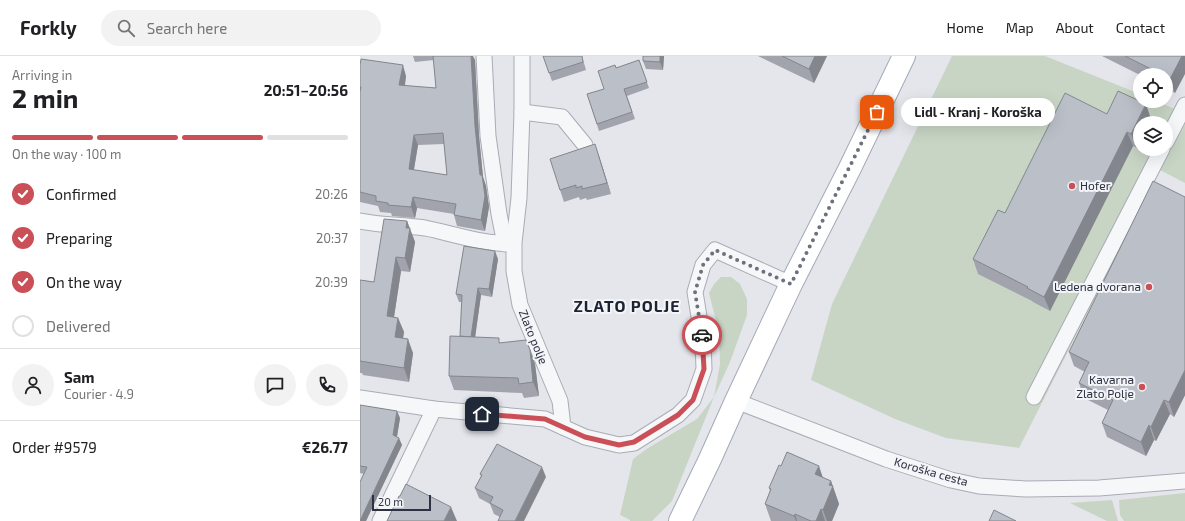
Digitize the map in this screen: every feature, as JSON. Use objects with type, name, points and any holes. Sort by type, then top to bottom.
[{"type":"main road","points":[[680,521],[791,284],[850,168],[904,56]]},
{"type":"street","name":"Zlato polje","points":[[484,56],[488,136],[498,214],[509,244],[520,305],[560,401],[563,427]]},
{"type":"street","name":"Zlato polje","points":[[509,244],[519,198],[522,56]]},
{"type":"street","points":[[1173,128],[1185,105]]},
{"type":"street","points":[[522,112],[562,117],[585,146]]},
{"type":"street","points":[[1034,397],[1158,156]]},
{"type":"street","points":[[360,221],[424,228],[509,244]]},
{"type":"street","points":[[360,398],[434,409],[545,419],[585,437],[619,445],[634,442],[678,415],[693,400],[704,369],[703,341],[695,292],[703,265],[715,250],[791,284]]},
{"type":"street","name":"Koroška cesta","points":[[736,401],[886,459],[951,480],[979,486],[1026,489],[1099,488],[1185,481]]},
{"type":"street","points":[[380,521],[434,409]]},
{"type":"green space","points":[[952,56],[1045,56],[1133,91],[1133,108],[1173,108],[1185,113],[1185,183],[1160,170],[1019,448],[946,438],[895,419],[811,380],[832,304]]},
{"type":"green space","points":[[721,277],[731,277],[740,284],[747,299],[747,315],[730,362],[714,397],[720,364],[719,333],[709,293],[714,284]]},
{"type":"green space","points":[[714,397],[672,501],[652,521],[630,521],[620,515],[633,459],[648,448],[697,419]]},
{"type":"green space","points":[[1185,493],[1185,521],[1124,521],[1120,515],[1119,500]]},
{"type":"green space","points":[[1112,500],[1118,521],[1107,521],[1070,503]]},
{"type":"building","points":[[433,56],[471,56],[475,126],[480,175],[482,175],[485,196],[481,220],[454,215],[456,204],[413,197],[411,207],[388,205],[388,203],[376,201],[376,196],[360,192],[361,59],[403,65],[399,85],[436,88]],"holes":[[[443,133],[447,175],[409,169],[414,135]]]},
{"type":"building","points":[[543,56],[582,56],[583,62],[549,73]]},
{"type":"building","points":[[643,56],[660,56],[660,62],[643,61]]},
{"type":"building","points":[[782,56],[815,56],[809,69]]},
{"type":"building","points":[[1125,56],[1182,56],[1173,73],[1173,68],[1149,68]]},
{"type":"building","points":[[639,60],[647,82],[624,89],[632,112],[597,124],[587,94],[604,89],[598,71],[615,65],[616,68]]},
{"type":"building","name":"Hofer","points":[[1118,91],[1133,98],[1133,108],[1144,108],[1140,116],[1133,116],[1133,130],[1131,134],[1127,132],[1044,297],[1027,288],[1028,287],[973,259],[998,210],[1005,213],[1065,93],[1107,114]]},
{"type":"building","points":[[595,144],[607,183],[582,189],[582,186],[576,188],[576,185],[560,190],[550,159]]},
{"type":"building","name":"Ledena dvorana","points":[[1153,181],[1185,197],[1185,370],[1169,402],[1164,400],[1151,427],[1149,425],[1141,442],[1102,423],[1113,400],[1079,383],[1089,362],[1069,352]]},
{"type":"building","points":[[384,219],[407,221],[406,228],[410,228],[405,258],[396,257],[387,316],[398,318],[395,337],[408,339],[404,368],[360,361],[360,280],[374,282]]},
{"type":"building","points":[[464,246],[495,251],[489,289],[478,288],[471,337],[460,336],[462,295],[456,294]]},
{"type":"building","points":[[450,336],[499,338],[499,343],[526,340],[530,350],[533,382],[519,384],[518,378],[449,376]]},
{"type":"building","points":[[360,405],[397,411],[393,435],[399,438],[360,521],[360,482],[367,467],[360,466]]},
{"type":"building","points":[[497,444],[542,467],[515,521],[498,521],[503,510],[490,503],[493,497],[475,488],[482,475],[480,474]]},
{"type":"building","points":[[787,452],[819,466],[815,474],[831,481],[829,485],[833,486],[823,510],[821,509],[816,521],[811,521],[795,514],[794,516],[765,504],[771,489],[769,488],[779,465],[781,466]]},
{"type":"building","points":[[406,484],[451,507],[444,521],[387,521]]},
{"type":"building","points":[[994,510],[1016,521],[989,521]]},
{"type":"way so far","points":[[702,335],[695,292],[703,265],[715,250],[791,284],[877,112]]},
{"type":"place","name":"Lidl - Kranj - Koroška","points":[[877,112]]},
{"type":"place","name":"Hofer","points":[[1072,186]]},
{"type":"place","name":"Ledena dvorana","points":[[1149,287]]},
{"type":"place","name":"Kavarna Zlato Polje","points":[[1142,387]]},
{"type":"district","name":"ZLATO POLJE","points":[[627,306]]},
{"type":"route","points":[[482,414],[545,419],[585,437],[619,445],[634,442],[678,415],[693,400],[704,369],[702,335]]}]
